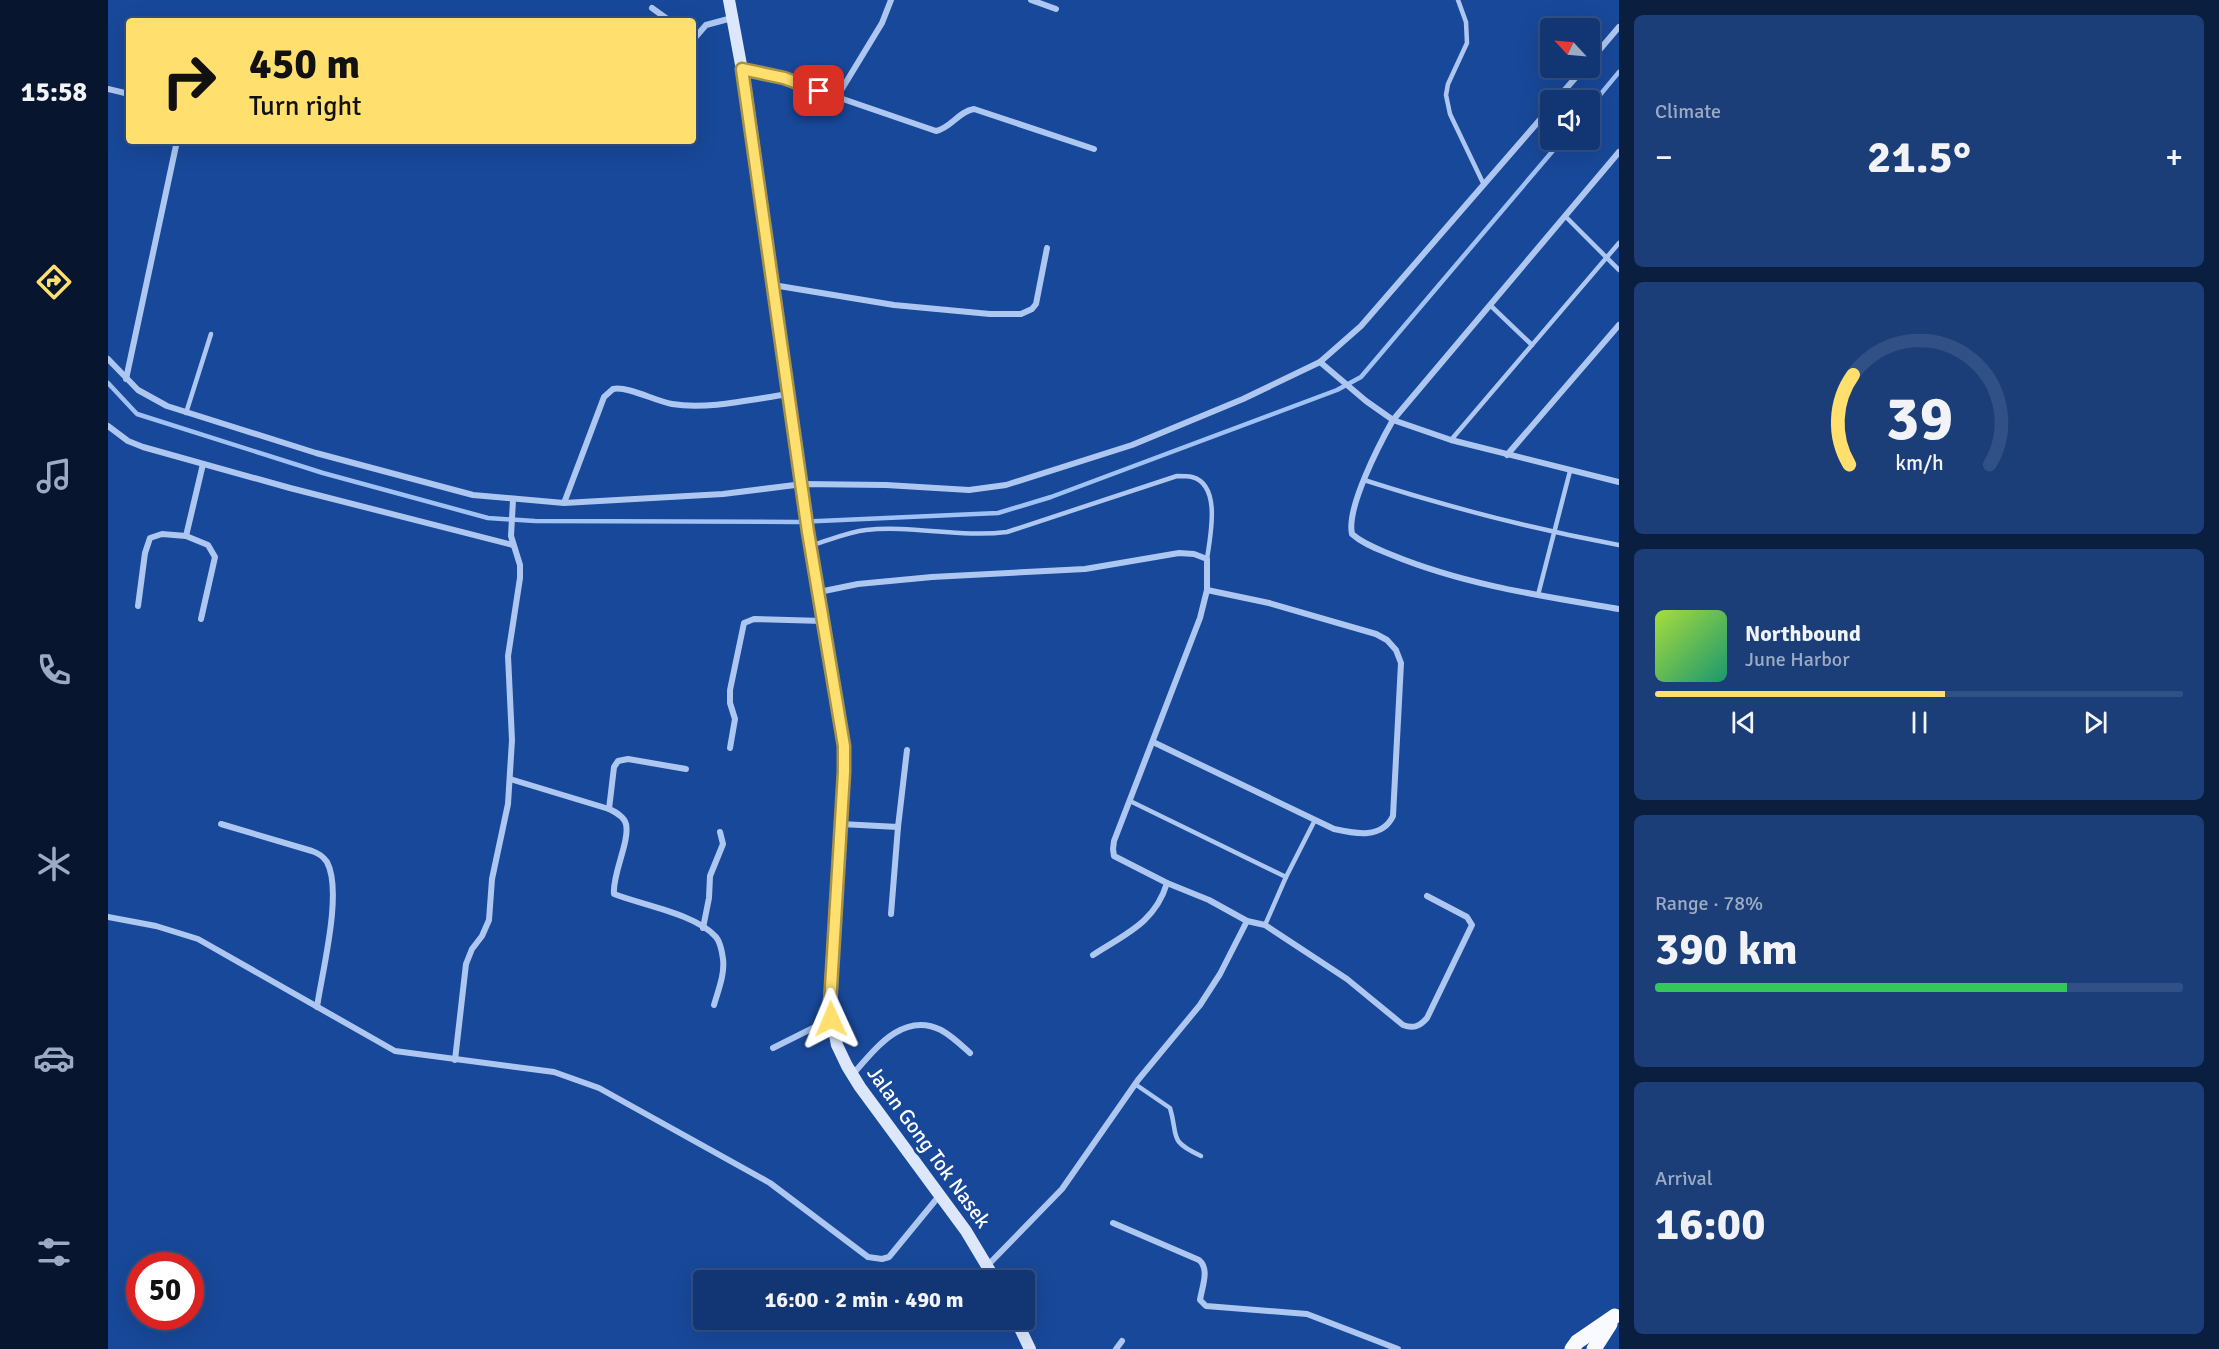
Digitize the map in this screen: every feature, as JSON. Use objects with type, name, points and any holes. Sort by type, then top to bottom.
[{"type":"main road","name":"Jalan Gong Tok Nasek","points":[[729,0],[742,69],[808,532],[844,746],[831,1019],[837,1045],[852,1075],[940,1195],[990,1270]]},
{"type":"main road","points":[[1572,1349],[1577,1342],[1617,1313]]},
{"type":"main road","points":[[1594,1349],[1617,1313]]},
{"type":"main road","points":[[1021,1330],[1030,1349]]},
{"type":"street","points":[[837,97],[882,23],[891,0]]},
{"type":"street","points":[[1031,0],[1056,9]]},
{"type":"street","points":[[652,8],[666,18]]},
{"type":"street","points":[[696,37],[706,25],[733,18]]},
{"type":"street","points":[[1600,49],[1619,27]]},
{"type":"street","points":[[742,69],[784,78],[936,131],[945,128],[966,111],[974,109],[1094,149]]},
{"type":"street","points":[[1565,90],[1575,78]]},
{"type":"street","points":[[108,88],[126,93]]},
{"type":"street","points":[[108,359],[126,379],[147,396],[186,413],[316,453],[473,495],[513,502],[564,503],[886,484],[969,490],[1006,486],[1132,446],[1320,362],[1361,326],[1540,120]]},
{"type":"street","points":[[126,379],[176,144]]},
{"type":"street","points":[[1619,152],[1393,420],[1375,452],[1350,526],[1352,534],[1357,538],[1413,563],[1456,577],[1538,596],[1619,609]]},
{"type":"street","points":[[772,285],[894,305],[990,314],[1021,314],[1032,309],[1036,304],[1047,248]]},
{"type":"street","points":[[1507,455],[1619,325]]},
{"type":"street","points":[[1320,362],[1366,401],[1393,420],[1451,440],[1619,483]]},
{"type":"street","points":[[564,503],[601,405],[608,392],[613,389],[625,390],[671,404],[695,406],[789,394]]},
{"type":"street","points":[[108,426],[128,441],[203,464],[290,489],[513,545]]},
{"type":"street","points":[[186,536],[203,464]]},
{"type":"street","points":[[455,1060],[466,964],[489,920],[492,879],[503,832],[510,779],[512,731],[508,656],[520,578],[520,566],[511,536],[513,502]]},
{"type":"street","points":[[138,606],[150,538],[162,534],[186,536],[208,545],[215,557],[201,619]]},
{"type":"street","points":[[819,591],[858,584],[932,577],[1085,569],[1179,554],[1194,554],[1208,559],[1207,590],[1200,618],[1114,840],[1114,856],[1167,883],[1209,900],[1247,921],[1265,926],[1347,979],[1409,1028],[1416,1027],[1427,1018],[1472,925],[1467,917],[1427,896]]},
{"type":"street","points":[[1153,742],[1334,829],[1361,834],[1381,830],[1393,816],[1401,663],[1396,650],[1387,640],[1363,630],[1269,603],[1207,590]]},
{"type":"street","points":[[730,748],[735,719],[730,703],[730,690],[744,623],[754,619],[824,621]]},
{"type":"street","points":[[891,914],[907,750]]},
{"type":"street","points":[[609,809],[614,767],[618,760],[628,759],[686,769]]},
{"type":"street","points":[[510,779],[609,809],[622,817],[626,825],[614,894],[655,906],[715,936],[719,942],[723,961],[714,1005]]},
{"type":"street","points":[[221,824],[312,850],[327,862],[332,878],[334,898],[316,1007]]},
{"type":"street","points":[[841,824],[898,827]]},
{"type":"street","points":[[703,928],[709,898],[710,876],[723,844],[720,832]]},
{"type":"street","points":[[1093,955],[1150,916],[1160,903],[1167,883]]},
{"type":"street","points":[[108,917],[156,926],[198,939],[395,1051],[554,1072],[599,1088],[770,1183],[868,1257],[882,1260],[889,1257],[940,1195]]},
{"type":"street","points":[[988,1265],[1062,1189],[1135,1083],[1200,1005],[1220,974],[1247,921]]},
{"type":"street","points":[[773,1048],[831,1019]]},
{"type":"street","points":[[852,1075],[887,1038],[914,1025],[931,1026],[941,1030],[970,1053]]},
{"type":"street","points":[[1113,1223],[1194,1257],[1204,1264],[1200,1300],[1206,1306],[1307,1314],[1398,1349]]},
{"type":"street","points":[[1116,1349],[1122,1341]]},
{"type":"lane","points":[[1458,0],[1466,22],[1467,43],[1448,84],[1446,95],[1450,114],[1484,185]]},
{"type":"lane","points":[[1565,216],[1619,270]]},
{"type":"lane","points":[[1451,440],[1619,243]]},
{"type":"lane","points":[[1490,305],[1532,345]]},
{"type":"lane","points":[[186,413],[211,334]]},
{"type":"lane","points":[[1538,596],[1570,471]]},
{"type":"lane","points":[[811,546],[867,530],[906,530],[982,536],[1007,532],[1178,476],[1193,477],[1204,484],[1211,498],[1208,559]]},
{"type":"lane","points":[[1364,480],[1444,506],[1554,533],[1619,545]]},
{"type":"lane","points":[[1130,801],[1286,877]]},
{"type":"lane","points":[[1265,926],[1286,877],[1315,820]]},
{"type":"lane","points":[[1135,1083],[1170,1108],[1177,1141],[1183,1147],[1201,1155]]},
{"type":"waterway","points":[[1600,95],[1619,72]]},
{"type":"waterway","points":[[108,383],[137,414],[323,473],[488,518],[535,521],[797,522],[998,513],[1051,497],[1337,390],[1361,377],[1554,150]]},
{"type":"route","points":[[819,91],[763,72],[742,69],[803,484],[808,532],[828,639],[844,746],[831,1019]]}]
